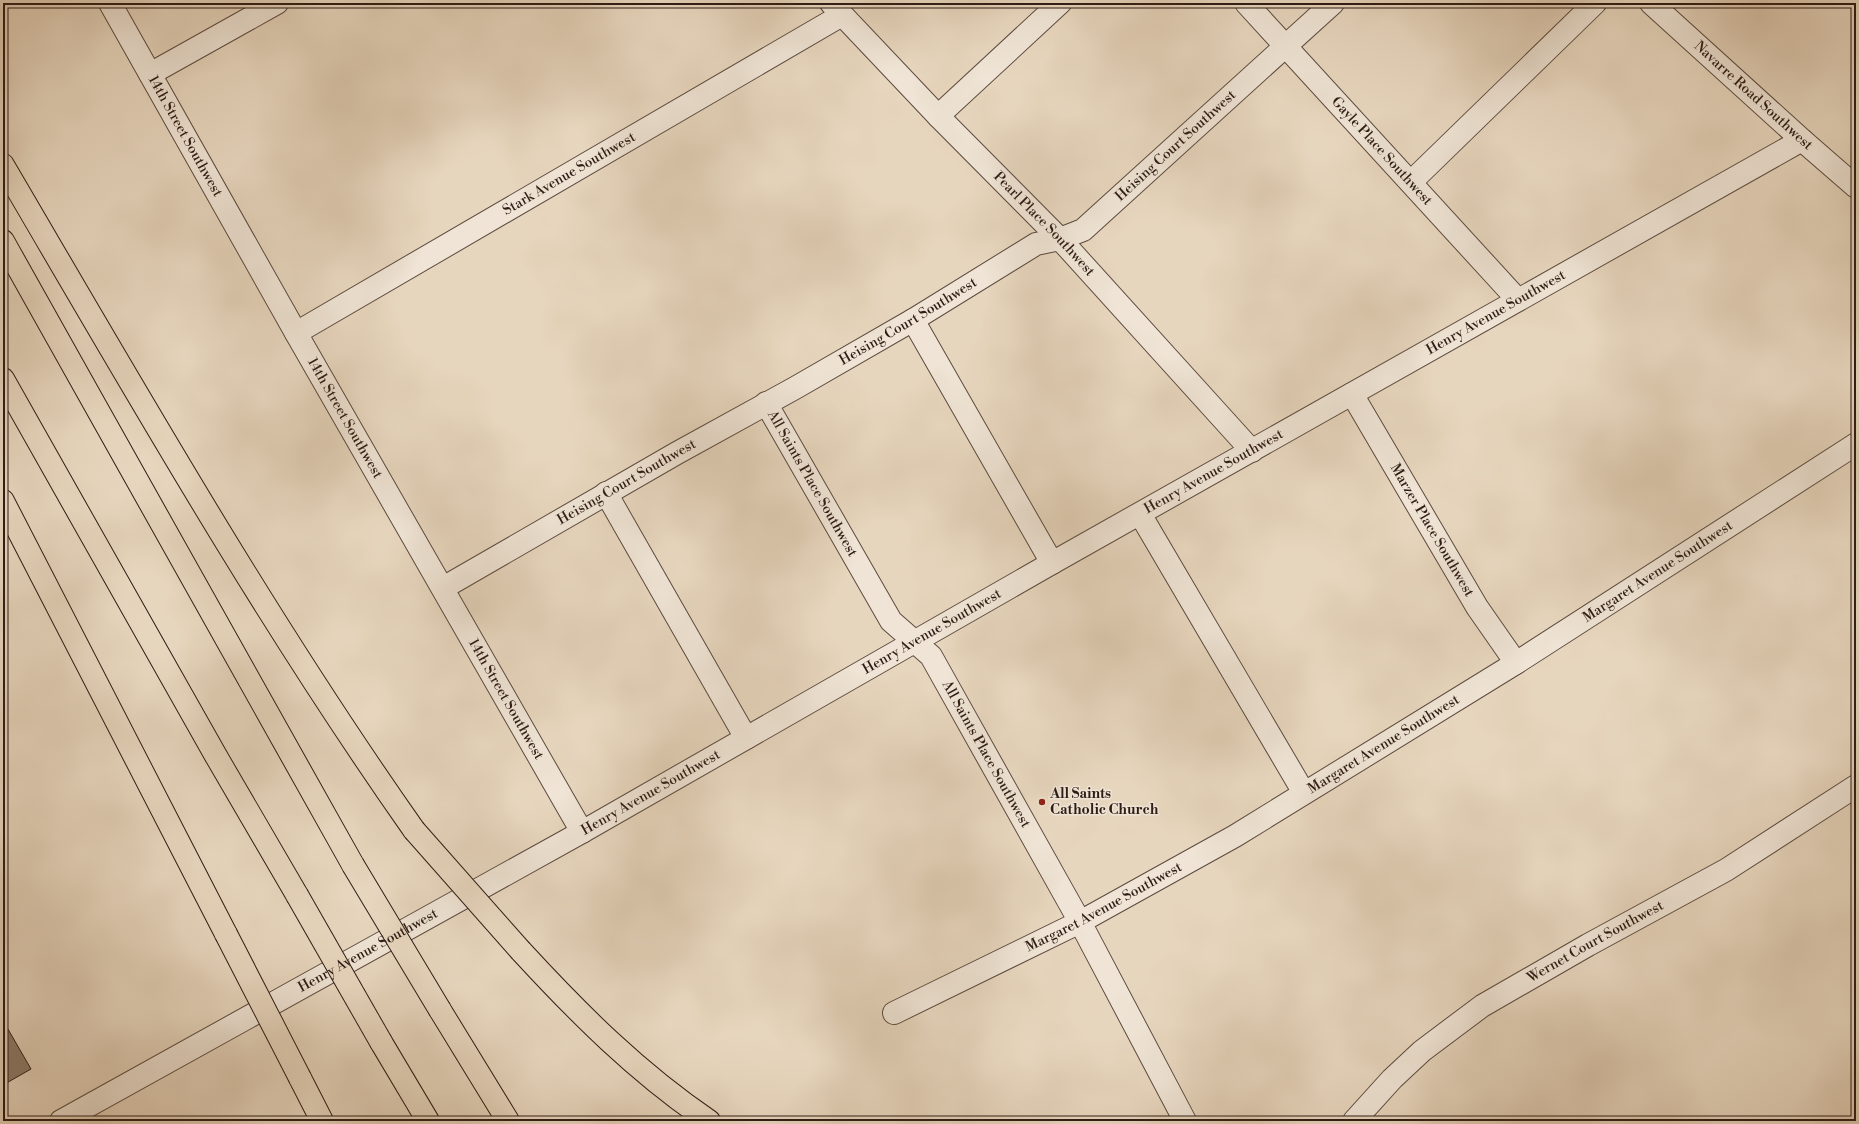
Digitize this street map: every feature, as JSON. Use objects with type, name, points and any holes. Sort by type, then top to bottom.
[{"type":"highway","points":[[3,165],[174,456],[257,593],[311,678],[414,830],[521,951],[616,1049],[675,1098],[709,1121]]},
{"type":"highway","points":[[3,241],[353,865],[508,1121]]},
{"type":"highway","points":[[3,379],[212,749],[428,1121]]},
{"type":"highway","points":[[3,501],[322,1121]]},
{"type":"street","name":"14th Street Southwest","points":[[110,3],[296,333],[582,832]]},
{"type":"street","points":[[150,74],[277,3]]},
{"type":"street","points":[[938,116],[1060,3]]},
{"type":"street","name":"Gayle Place Southwest","points":[[1246,3],[1518,300]]},
{"type":"street","name":"Heising Court Southwest","points":[[443,588],[606,493],[913,320],[1036,244],[1060,239],[1083,230],[1333,3]]},
{"type":"street","points":[[1411,182],[1595,3]]},
{"type":"street","name":"Navarre Road Southwest","points":[[1651,3],[1856,187]]},
{"type":"street","name":"Pearl Place Southwest","points":[[836,9],[938,116],[1060,239],[1252,450]]},
{"type":"street","name":"Stark Avenue Southwest","points":[[296,333],[836,9]]},
{"type":"street","name":"Henry Avenue Southwest","points":[[61,1121],[582,832],[1052,563],[1802,140]]},
{"type":"street","points":[[913,320],[1052,563]]},
{"type":"street","name":"Marzer Place Southwest","points":[[1352,394],[1477,607],[1516,663]]},
{"type":"street","name":"All Saints Place Southwest","points":[[766,403],[891,620],[931,656],[1080,922],[1185,1121]]},
{"type":"street","name":"Margaret Avenue Southwest","points":[[894,1013],[1080,922],[1234,836],[1516,663],[1856,444]]},
{"type":"street","points":[[606,493],[746,738]]},
{"type":"street","points":[[1140,514],[1304,793]]},
{"type":"street","name":"Wernet Court Southwest","points":[[1354,1121],[1392,1079],[1422,1050],[1482,1006],[1588,945],[1726,870],[1856,786]]},
{"type":"building","points":[[5,1024],[31,1069],[3,1085],[3,1025]]},
{"type":"place","name":"All Saints Catholic Church","points":[[1042,802]]}]
